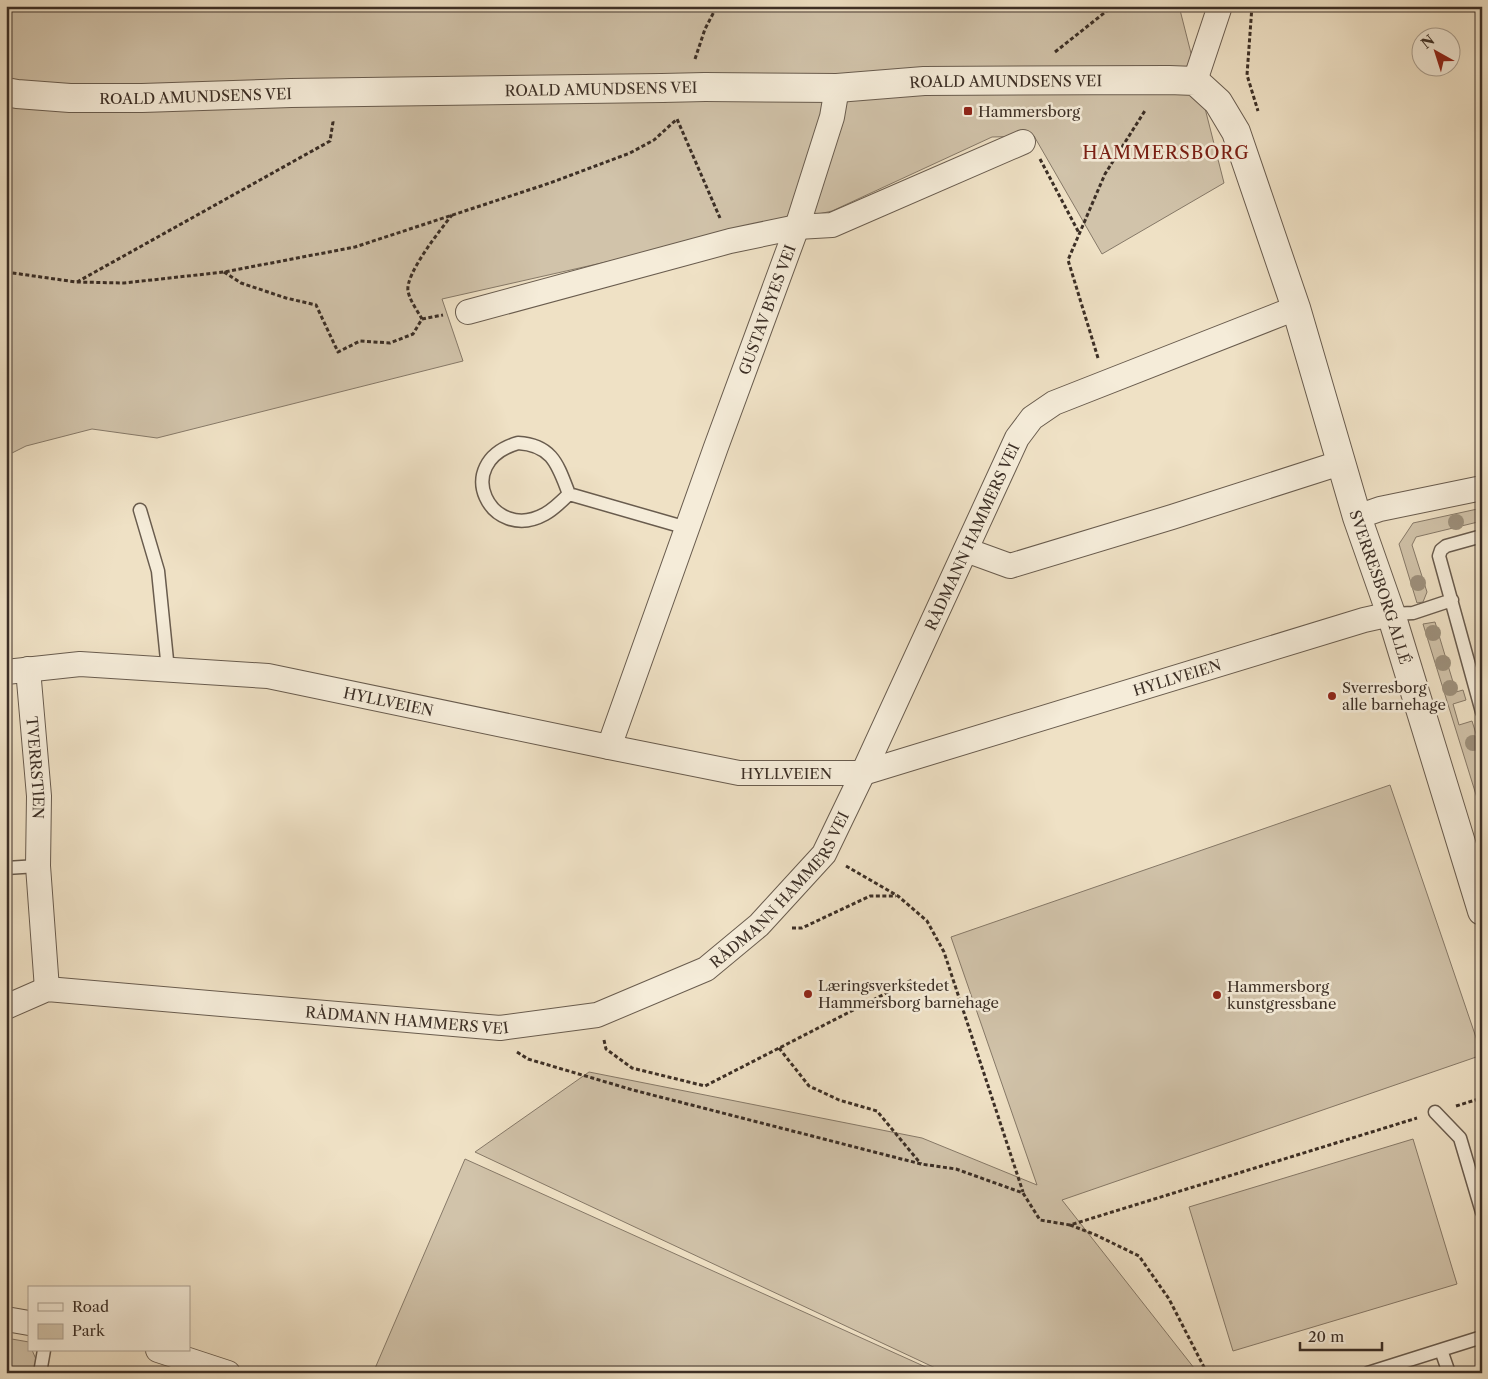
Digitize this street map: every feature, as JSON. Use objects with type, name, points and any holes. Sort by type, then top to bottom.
[{"type":"street","points":[[1195,81],[1217,8]]},
{"type":"street","name":"ROALD AMUNDSENS VEI","points":[[6,92],[70,98],[142,98],[320,92],[837,88],[924,81],[1195,81]]},
{"type":"street","name":"SVERRESBORG ALLÉ","points":[[1195,81],[1218,102],[1236,132],[1296,308],[1340,463],[1391,614],[1482,911]]},
{"type":"street","name":"GUSTAV BYES VEI","points":[[609,748],[797,227],[832,117],[837,88]]},
{"type":"street","points":[[468,312],[730,241],[797,227],[832,225],[1024,142]]},
{"type":"street","name":"RÅDMANN HAMMERS VEI","points":[[6,1007],[47,989],[500,1028],[597,1015],[706,969],[759,926],[824,854],[1017,438],[1032,418],[1054,403],[1296,308]]},
{"type":"street","points":[[966,550],[1010,566],[1340,463]]},
{"type":"street","points":[[1357,517],[1380,509],[1482,488]]},
{"type":"street","name":"HYLLVEIEN","points":[[17,671],[80,664],[268,676],[609,748],[739,772],[863,773],[1364,620],[1391,614]]},
{"type":"street","name":"TVERRSTIEN","points":[[17,671],[39,796],[38,866],[47,989]]},
{"type":"street","points":[[6,1319],[28,1323]]},
{"type":"street","points":[[164,1352],[228,1373]]},
{"type":"lane","points":[[518,443],[530,444],[542,448],[550,456],[559,468],[569,494],[544,514],[530,520],[517,521],[506,518],[494,511],[488,502],[482,482],[482,475],[491,458],[500,451],[518,443]]},
{"type":"lane","points":[[569,494],[687,528]]},
{"type":"lane","points":[[140,510],[158,571],[168,670]]},
{"type":"lane","points":[[1481,710],[1439,556],[1441,550],[1446,546],[1482,536]]},
{"type":"lane","points":[[1391,614],[1413,613],[1452,600]]},
{"type":"lane","points":[[6,868],[38,866]]},
{"type":"lane","points":[[1435,1112],[1460,1138],[1482,1212]]},
{"type":"lane","points":[[1363,1373],[1482,1337]]},
{"type":"lane","points":[[1442,1350],[1448,1373]]},
{"type":"lane","points":[[40,1373],[44,1352]]},
{"type":"path","points":[[695,59],[705,29],[716,6]]},
{"type":"path","points":[[1054,53],[1113,6]]},
{"type":"path","points":[[76,282],[330,141],[332,122],[320,92]]},
{"type":"path","points":[[1106,383],[1068,260],[1105,174],[1151,102]]},
{"type":"path","points":[[6,272],[76,282],[124,283],[224,272],[355,247],[550,183],[630,153],[654,140],[677,119],[730,241]]},
{"type":"path","points":[[1024,142],[1039,156],[1079,233]]},
{"type":"path","points":[[224,272],[241,284],[316,305],[338,352],[360,342],[390,343],[413,334],[422,318],[411,300],[408,288],[417,264],[452,215]]},
{"type":"path","points":[[824,854],[898,896],[927,921],[944,952],[1023,1193],[1040,1220],[1070,1225],[1096,1235],[1139,1256],[1169,1299],[1207,1373]]},
{"type":"path","points":[[759,926],[802,928],[870,896],[898,896]]},
{"type":"path","points":[[597,1015],[606,1049],[632,1068],[705,1086],[912,980]]},
{"type":"path","points":[[500,1028],[501,1042],[528,1059],[633,1090],[921,1164],[956,1169],[1023,1193]]},
{"type":"path","points":[[779,1048],[809,1086],[839,1100],[877,1111],[921,1164]]},
{"type":"path","points":[[1070,1225],[1482,1098]]},
{"type":"green space","points":[[6,6],[1179,6],[1224,183],[1102,254],[1034,136],[992,137],[832,211],[442,299],[463,361],[157,438],[92,429],[26,446],[6,456]]},
{"type":"green space","points":[[1482,508],[1482,521],[1416,537],[1412,545],[1427,592],[1423,602],[1417,603],[1399,544],[1413,523]]},
{"type":"green space","points":[[1435,622],[1456,692],[1463,690],[1466,700],[1453,704],[1459,725],[1472,721],[1482,753],[1482,814],[1423,624]]},
{"type":"green space","points":[[1390,785],[1482,1055],[1062,1200],[1198,1373],[946,1373],[475,1152],[589,1072],[922,1138],[1037,1185],[951,937]]},
{"type":"green space","points":[[1413,1139],[1457,1284],[1233,1351],[1189,1207]]},
{"type":"green space","points":[[465,1159],[939,1373],[373,1373]]},
{"type":"green space","points":[[6,1338],[28,1342],[28,1352],[33,1352],[42,1373],[6,1373]]},
{"type":"place","name":"Hammersborg","points":[[968,111]]},
{"type":"place","name":"Sverresborg alle barnehage","points":[[1332,696]]},
{"type":"place","name":"Læringsverkstedet Hammersborg barnehage","points":[[808,994]]},
{"type":"place","name":"Hammersborg kunstgressbane","points":[[1217,995]]},
{"type":"district","name":"HAMMERSBORG","points":[[1166,153]]}]
